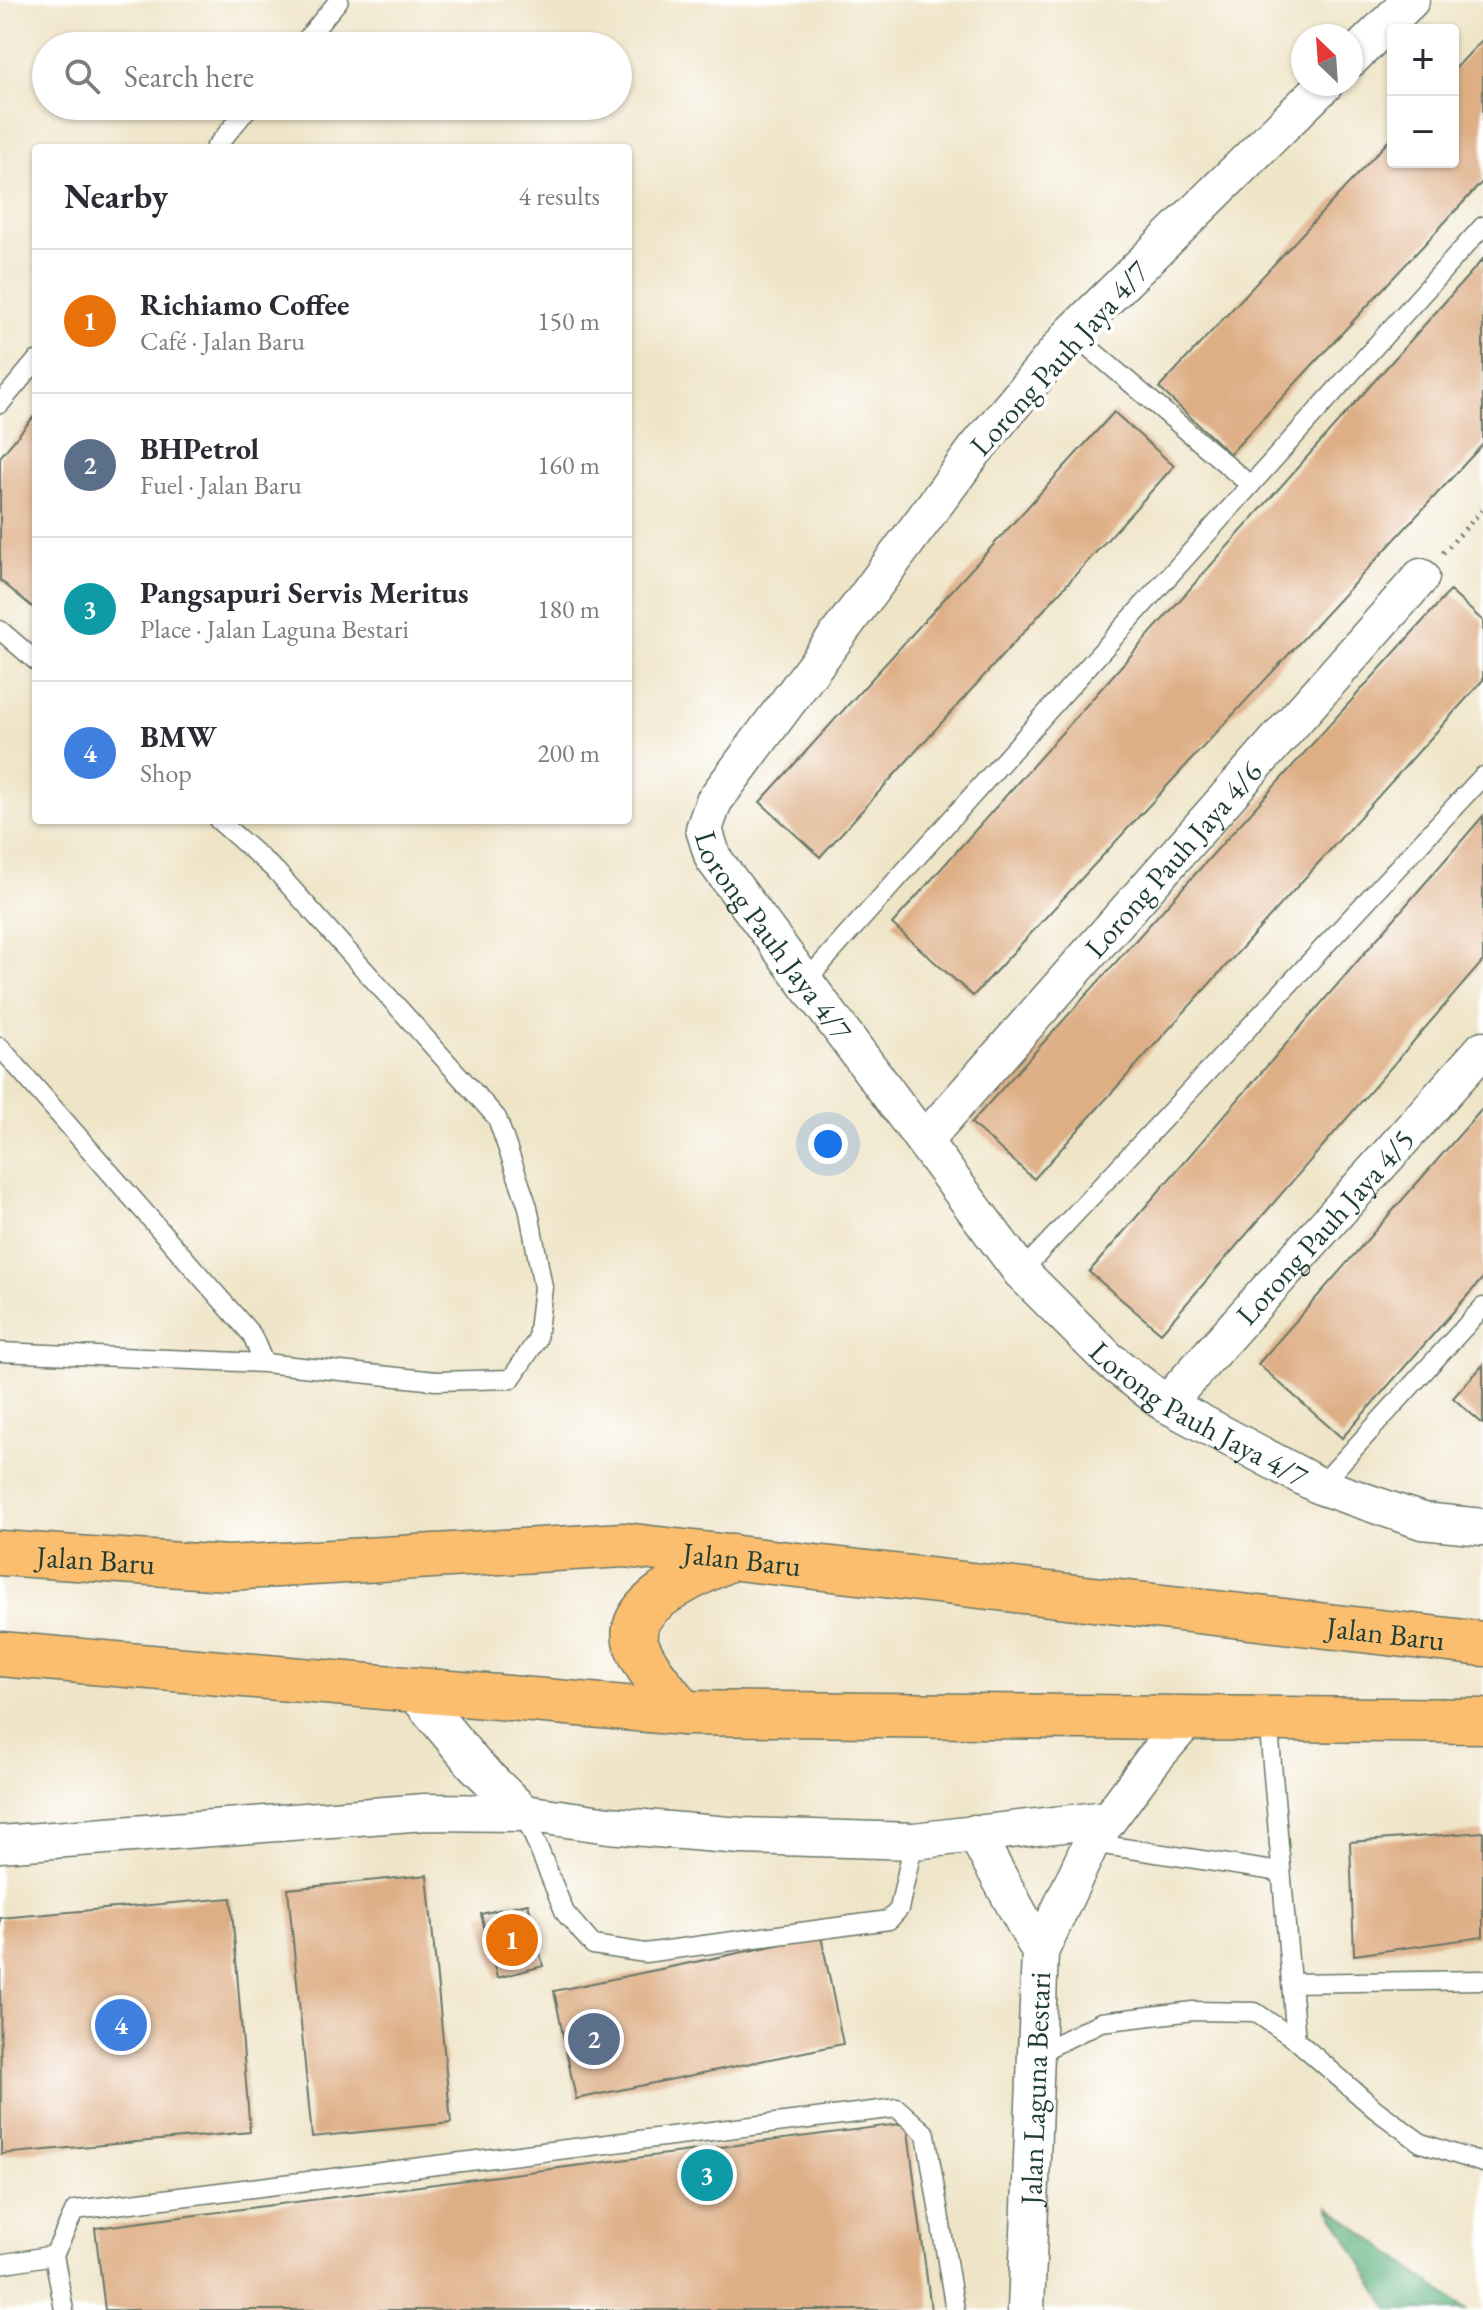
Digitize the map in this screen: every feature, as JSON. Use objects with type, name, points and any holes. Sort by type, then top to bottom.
[{"type":"highway","name":"Jalan Baru","points":[[0,1553],[227,1568],[624,1545],[1483,1644]]},
{"type":"highway","points":[[683,1713],[636,1643],[637,1621],[646,1607],[658,1597],[732,1557]]},
{"type":"highway","points":[[0,1654],[410,1687],[683,1713],[1483,1721]]},
{"type":"street","points":[[1363,47],[1411,0]]},
{"type":"street","name":"Lorong Pauh Jaya 4/7","points":[[1313,96],[1072,333],[976,449],[714,801],[704,829],[713,858],[1021,1272],[1108,1359],[1166,1404],[1320,1486],[1422,1521],[1483,1527]]},
{"type":"street","name":"Lorong Pauh Jaya 4/6","points":[[924,1141],[1421,577]]},
{"type":"street","name":"Lorong Pauh Jaya 4/5","points":[[1166,1404],[1483,1049]]},
{"type":"street","points":[[410,1687],[474,1764],[524,1813]]},
{"type":"street","name":"Jalan Laguna Bestari","points":[[1026,2310],[1040,1952],[1099,1831],[1189,1718]]},
{"type":"street","points":[[0,1844],[425,1812],[524,1813],[609,1825],[741,1836],[914,1841],[975,1833],[1099,1831]]},
{"type":"street","points":[[975,1833],[1040,1952]]},
{"type":"lane","points":[[313,32],[339,0]]},
{"type":"lane","points":[[218,144],[238,120]]},
{"type":"lane","points":[[805,982],[1483,226]]},
{"type":"lane","points":[[1072,333],[1249,484]]},
{"type":"lane","points":[[0,404],[32,366]]},
{"type":"lane","points":[[0,630],[32,658]]},
{"type":"lane","points":[[1021,1272],[1483,776]]},
{"type":"lane","points":[[0,1352],[264,1363],[436,1381],[511,1379],[537,1340],[543,1287],[528,1207],[497,1118],[277,872],[223,824]]},
{"type":"lane","points":[[0,1047],[252,1335],[264,1363]]},
{"type":"lane","points":[[1320,1486],[1483,1307]]},
{"type":"lane","points":[[1268,1718],[1296,2040]]},
{"type":"lane","points":[[524,1813],[565,1913],[593,1945],[645,1953],[889,1920],[899,1909],[914,1841]]},
{"type":"lane","points":[[1099,1831],[1281,1872]]},
{"type":"lane","points":[[1291,1983],[1483,1980]]},
{"type":"lane","points":[[1036,2054],[1101,2022],[1193,2011],[1255,2012],[1296,2040],[1375,2109],[1421,2143],[1483,2163]]},
{"type":"lane","points":[[64,2310],[54,2255],[75,2210],[897,2108],[926,2134],[955,2310]]},
{"type":"lane","points":[[0,2264],[54,2255]]},
{"type":"path","points":[[1421,577],[1483,509]]},
{"type":"green space","points":[[1328,2206],[1466,2310],[1389,2310]]},
{"type":"building","points":[[1483,39],[1483,181],[1230,454],[1159,388],[1387,142],[1387,168],[1459,168],[1459,65]]},
{"type":"building","points":[[1483,259],[1483,444],[973,996],[892,924]]},
{"type":"building","points":[[1114,412],[1174,466],[820,857],[760,802]]},
{"type":"building","points":[[32,419],[32,607],[0,580],[0,457]]},
{"type":"building","points":[[1450,591],[1483,621],[1483,680],[1034,1179],[971,1123]]},
{"type":"building","points":[[1483,816],[1483,961],[1161,1333],[1089,1272]]},
{"type":"building","points":[[1483,1108],[1483,1278],[1342,1438],[1258,1364]]},
{"type":"building","points":[[1483,1365],[1483,1424],[1453,1398]]},
{"type":"building","points":[[1483,1832],[1483,1937],[1354,1955],[1350,1842]]},
{"type":"building","points":[[427,1875],[451,2123],[312,2137],[288,1889]]},
{"type":"building","points":[[231,1898],[250,2132],[1,2154],[0,1918]]},
{"type":"building","points":[[528,1903],[543,1966],[497,1978],[481,1914]]},
{"type":"building","points":[[821,1936],[843,2044],[576,2099],[554,1991]]},
{"type":"building","points":[[907,2123],[931,2310],[105,2310],[95,2228]]},
{"type":"place","name":"Richiamo Coffee","points":[[512,1940]]},
{"type":"place","name":"BMW","points":[[121,2025]]},
{"type":"place","name":"BHPetrol","points":[[594,2039]]},
{"type":"place","name":"Pangsapuri Servis Meritus","points":[[707,2175]]}]
